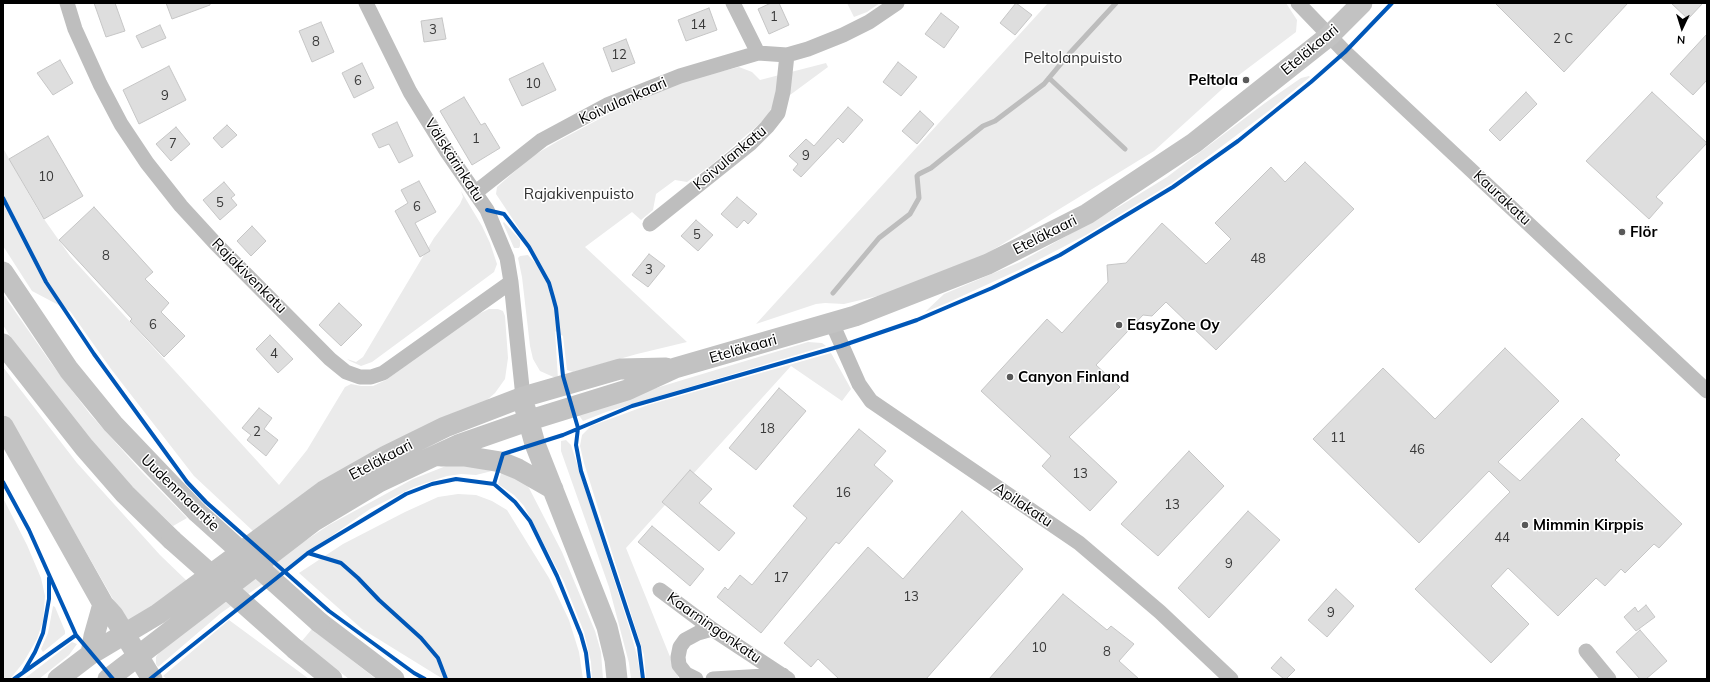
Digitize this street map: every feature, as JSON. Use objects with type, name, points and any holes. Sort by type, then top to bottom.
[{"type":"main road","name":"Eteläkaari","points":[[108,679],[314,522],[379,482],[458,445],[527,421],[627,390],[675,368],[832,323],[916,293],[988,264],[1087,214],[1194,143],[1329,36],[1362,3]]},
{"type":"main road","name":"Uudenmaantie","points":[[3,272],[69,370],[113,424],[147,462],[197,512],[319,622],[394,679]]},
{"type":"main road","points":[[3,344],[84,447],[125,494],[172,540],[295,649],[332,679]]},
{"type":"main road","name":"Eteläkaari","points":[[58,679],[91,654],[158,614],[324,491],[386,456],[445,427],[523,397],[620,369],[675,368]]},
{"type":"main road","points":[[523,397],[527,421],[607,627],[615,660],[617,679]]},
{"type":"main road","points":[[3,426],[103,604],[113,615],[137,657],[152,679]]},
{"type":"main road","points":[[432,457],[464,456],[501,462],[553,489]]},
{"type":"main road","points":[[91,654],[94,636],[103,604]]},
{"type":"street","name":"Rajakivenkatu","points":[[67,3],[75,29],[100,84],[121,124],[147,162],[181,206],[215,243],[330,359],[346,372],[360,377],[371,377],[383,373],[511,282]]},
{"type":"street","name":"Välskärinkatu","points":[[366,3],[410,92],[487,210],[507,258],[511,282],[523,397]]},
{"type":"street","points":[[733,3],[758,53]]},
{"type":"street","points":[[787,55],[808,49],[844,35],[869,22],[897,3]]},
{"type":"street","name":"Kaurakatu","points":[[1298,3],[1329,36],[1707,390]]},
{"type":"street","name":"Koivulankaari","points":[[476,192],[542,140],[607,105],[680,76],[758,53],[787,55]]},
{"type":"street","name":"Koivulankatu","points":[[650,224],[750,144],[767,127],[778,113],[783,92],[787,55]]},
{"type":"street","name":"Apilakatu","points":[[832,323],[859,384],[872,401],[1079,543],[1160,612],[1231,679]]},
{"type":"street","name":"Kaarningonkatu","points":[[660,590],[712,629],[786,677]]},
{"type":"street","points":[[696,679],[686,674],[679,665],[678,657],[680,647],[684,640],[698,633],[712,629]]},
{"type":"street","points":[[1586,651],[1609,679]]},
{"type":"street","points":[[714,679],[786,677]]},
{"type":"green space","points":[[847,3],[880,3],[867,12],[854,17]]},
{"type":"green space","name":"Peltolanpuisto","points":[[1048,3],[1286,3],[1297,20],[1296,32],[1231,81],[1154,151],[983,256],[890,293],[844,304],[816,304],[756,324]]},
{"type":"green space","name":"Rajakivenpuisto","points":[[826,63],[828,67],[771,109],[764,120],[710,166],[687,182],[675,180],[656,194],[653,210],[641,220],[632,212],[585,247],[687,342],[573,372],[567,370],[563,336],[555,331],[558,379],[540,371],[533,359],[530,346],[522,277],[518,258],[520,256],[528,255],[538,266],[520,230],[496,194],[497,187],[531,157],[558,141],[620,108],[690,79],[739,67],[752,72],[760,80]]},
{"type":"green space","points":[[1310,77],[1270,110],[1172,183],[1086,235],[1021,269],[925,312],[944,294],[1020,262],[1120,206],[1167,177],[1265,103],[1301,78]]},
{"type":"green space","points":[[3,148],[39,212],[70,256],[279,485],[307,450],[345,387],[351,384],[373,386],[386,380],[468,319],[489,309],[498,309],[503,311],[505,316],[508,358],[505,379],[495,393],[486,401],[253,531],[194,476],[111,369],[70,311],[32,291],[3,246]]},
{"type":"green space","points":[[461,191],[482,226],[490,243],[497,264],[494,272],[372,362],[361,366],[350,361],[347,359],[356,362],[363,357],[434,238],[460,204],[463,197]]},
{"type":"green space","points":[[504,222],[520,240],[519,248],[514,248],[503,223]]},
{"type":"green space","points":[[3,294],[51,363],[90,414],[142,472],[187,518],[173,526],[129,484],[105,457],[11,338],[3,325]]},
{"type":"green space","points":[[808,342],[822,343],[826,346],[606,412],[583,421],[578,414],[600,405]]},
{"type":"green space","points":[[831,353],[851,389],[842,401],[791,366],[626,548],[679,679],[646,679],[644,655],[584,463],[580,446],[582,435],[591,426],[648,405]]},
{"type":"green space","points":[[3,367],[77,463],[160,555],[187,581],[134,620],[125,620],[43,477],[3,413]]},
{"type":"green space","points":[[566,440],[571,445],[630,630],[641,679],[631,679],[629,663],[609,587],[561,451],[561,441]]},
{"type":"green space","points":[[461,464],[492,471],[476,475],[461,474],[447,476],[414,487],[370,509],[221,613],[158,667],[156,664],[156,657],[160,651],[294,548],[329,525],[413,479],[446,466]]},
{"type":"green space","points":[[502,470],[525,483],[529,488],[562,552],[595,631],[601,652],[603,679],[592,679],[591,662],[584,632],[564,582],[524,506],[514,495],[498,484]]},
{"type":"green space","points":[[458,494],[476,495],[492,501],[507,510],[549,578],[569,620],[579,652],[583,679],[443,679],[362,629],[299,573],[343,544],[405,512],[438,497]]},
{"type":"green space","points":[[3,498],[27,545],[41,578],[45,596],[43,621],[37,639],[23,663],[10,679],[3,679]]},
{"type":"green space","points":[[53,606],[55,607],[65,634],[43,652],[41,649],[48,633]]},
{"type":"green space","points":[[229,620],[309,679],[167,679],[163,676]]},
{"type":"green space","points":[[312,629],[376,679],[349,679],[301,642]]},
{"type":"green space","points":[[72,642],[77,644],[69,655],[39,679],[24,679]]},
{"type":"building","points":[[94,3],[115,3],[125,31],[106,37]]},
{"type":"building","points":[[166,3],[210,3],[210,5],[172,19]]},
{"type":"building","points":[[771,3],[779,3],[789,25],[769,34],[758,9]]},
{"type":"building","points":[[1016,3],[1032,15],[1015,35],[1000,23]]},
{"type":"building","points":[[1495,3],[1628,3],[1564,72]]},
{"type":"building","points":[[1671,3],[1703,3],[1688,19]]},
{"type":"building","points":[[709,8],[717,30],[686,41],[678,20]]},
{"type":"building","points":[[941,13],[959,27],[944,48],[925,34]]},
{"type":"building","points":[[442,18],[446,39],[424,42],[421,21]]},
{"type":"building","points":[[321,22],[334,52],[312,62],[299,31]]},
{"type":"building","points":[[160,25],[166,38],[142,48],[136,36]]},
{"type":"building","points":[[1707,34],[1707,80],[1693,95],[1670,74]]},
{"type":"building","points":[[626,39],[635,63],[612,72],[603,48]]},
{"type":"building","points":[[60,60],[73,83],[53,95],[37,73]]},
{"type":"building","points":[[898,62],[917,77],[901,96],[883,82]]},
{"type":"building","points":[[362,63],[374,88],[354,98],[342,73]]},
{"type":"building","points":[[543,63],[556,90],[522,106],[509,79]]},
{"type":"building","points":[[169,66],[186,100],[139,124],[123,90]]},
{"type":"building","points":[[1526,92],[1537,104],[1500,141],[1489,130]]},
{"type":"building","points":[[1652,92],[1707,143],[1656,197],[1663,203],[1649,219],[1586,161]]},
{"type":"building","points":[[464,97],[481,125],[485,123],[500,148],[472,165],[440,111]]},
{"type":"building","points":[[848,107],[863,120],[843,143],[838,138],[801,177],[793,170],[798,164],[789,156],[806,139],[814,146]]},
{"type":"building","points":[[920,111],[934,124],[917,144],[902,131]]},
{"type":"building","points":[[397,122],[413,156],[399,163],[389,144],[379,148],[372,134]]},
{"type":"building","points":[[227,125],[237,135],[222,148],[213,138]]},
{"type":"building","points":[[176,127],[190,144],[171,161],[156,144]]},
{"type":"building","points":[[48,136],[83,196],[44,219],[9,159]]},
{"type":"building","points":[[1305,162],[1354,209],[1216,350],[1166,302],[1152,316],[1143,315],[1096,365],[1120,387],[1069,437],[1117,482],[1090,511],[1042,466],[1051,456],[981,391],[1047,319],[1062,333],[1108,282],[1107,265],[1126,263],[1162,223],[1206,264],[1231,239],[1215,223],[1271,167],[1285,182]]},
{"type":"building","points":[[419,181],[436,212],[415,223],[430,251],[420,257],[395,211],[408,203],[401,190]]},
{"type":"building","points":[[224,182],[235,195],[231,198],[237,205],[220,220],[203,200]]},
{"type":"building","points":[[737,197],[757,214],[748,224],[744,220],[737,228],[721,214]]},
{"type":"building","points":[[94,207],[153,272],[145,279],[169,303],[161,312],[185,336],[164,357],[130,321],[132,319],[59,240]]},
{"type":"building","points":[[696,220],[713,235],[698,251],[681,236]]},
{"type":"building","points":[[252,226],[266,241],[251,256],[237,241]]},
{"type":"building","points":[[649,254],[665,266],[648,287],[632,275]]},
{"type":"building","points":[[339,303],[362,325],[341,346],[319,325]]},
{"type":"building","points":[[270,335],[293,359],[278,373],[256,349]]},
{"type":"building","points":[[1505,348],[1559,401],[1498,462],[1520,481],[1582,418],[1620,455],[1615,460],[1682,524],[1659,548],[1654,544],[1625,573],[1621,569],[1605,586],[1596,578],[1558,616],[1508,568],[1491,586],[1529,624],[1491,663],[1415,589],[1510,492],[1489,471],[1419,543],[1313,439],[1383,368],[1435,419]]},
{"type":"building","points":[[779,388],[806,411],[756,470],[729,448]]},
{"type":"building","points":[[259,408],[272,418],[264,429],[278,440],[266,456],[247,440],[251,435],[242,428]]},
{"type":"building","points":[[859,429],[886,451],[874,465],[893,481],[839,544],[836,542],[761,633],[717,597],[725,587],[728,590],[740,575],[752,585],[807,518],[793,506]]},
{"type":"building","points":[[1189,451],[1224,486],[1158,556],[1121,524]]},
{"type":"building","points":[[690,470],[712,489],[699,503],[735,533],[719,551],[662,502]]},
{"type":"building","points":[[962,511],[1023,569],[926,679],[839,679],[818,659],[811,667],[784,643],[868,547],[903,579]]},
{"type":"building","points":[[1248,511],[1280,540],[1209,618],[1178,588]]},
{"type":"building","points":[[652,526],[704,569],[690,586],[638,542]]},
{"type":"building","points":[[1336,589],[1354,606],[1327,637],[1308,620]]},
{"type":"building","points":[[1063,594],[1107,630],[1111,626],[1134,644],[1119,661],[1139,679],[989,679]]},
{"type":"building","points":[[1646,605],[1655,617],[1636,631],[1624,617],[1635,607],[1638,612]]},
{"type":"building","points":[[1640,630],[1667,661],[1646,679],[1640,679],[1616,652]]},
{"type":"building","points":[[1281,657],[1295,670],[1286,679],[1271,668]]},
{"type":"waterway","points":[[833,293],[879,238],[910,214],[919,198],[917,176],[931,168],[983,126],[995,121],[1044,84],[1069,54],[1116,3]]},
{"type":"waterway","points":[[1049,78],[1125,149]]},
{"type":"cycle path","points":[[494,484],[503,454],[563,435],[632,406],[841,346],[917,320],[992,288],[1060,255],[1173,187],[1238,141],[1311,82],[1345,52],[1392,3]]},
{"type":"cycle path","points":[[3,198],[46,282],[94,354],[187,482],[206,502],[329,611],[414,673],[425,679]]},
{"type":"cycle path","points":[[487,210],[504,214],[529,247],[549,283],[556,308],[563,376],[578,428],[576,445],[581,471],[639,647],[643,679]]},
{"type":"cycle path","points":[[150,679],[308,553],[406,494],[432,484],[456,479],[494,484],[515,502],[530,521],[557,576],[581,635],[586,653],[589,679]]},
{"type":"cycle path","points":[[3,482],[29,530],[76,635],[113,679]]},
{"type":"cycle path","points":[[308,553],[341,563],[358,578],[379,600],[421,638],[438,658],[446,679]]},
{"type":"cycle path","points":[[24,671],[35,652],[43,633],[49,599],[49,578]]},
{"type":"cycle path","points":[[14,679],[76,635]]},
{"type":"place","name":"Peltola","points":[[1246,80]]},
{"type":"place","name":"Flör","points":[[1622,232]]},
{"type":"place","name":"EasyZone Oy","points":[[1119,325]]},
{"type":"place","name":"Canyon Finland","points":[[1010,377]]},
{"type":"place","name":"Mimmin Kirppis","points":[[1525,525]]}]
